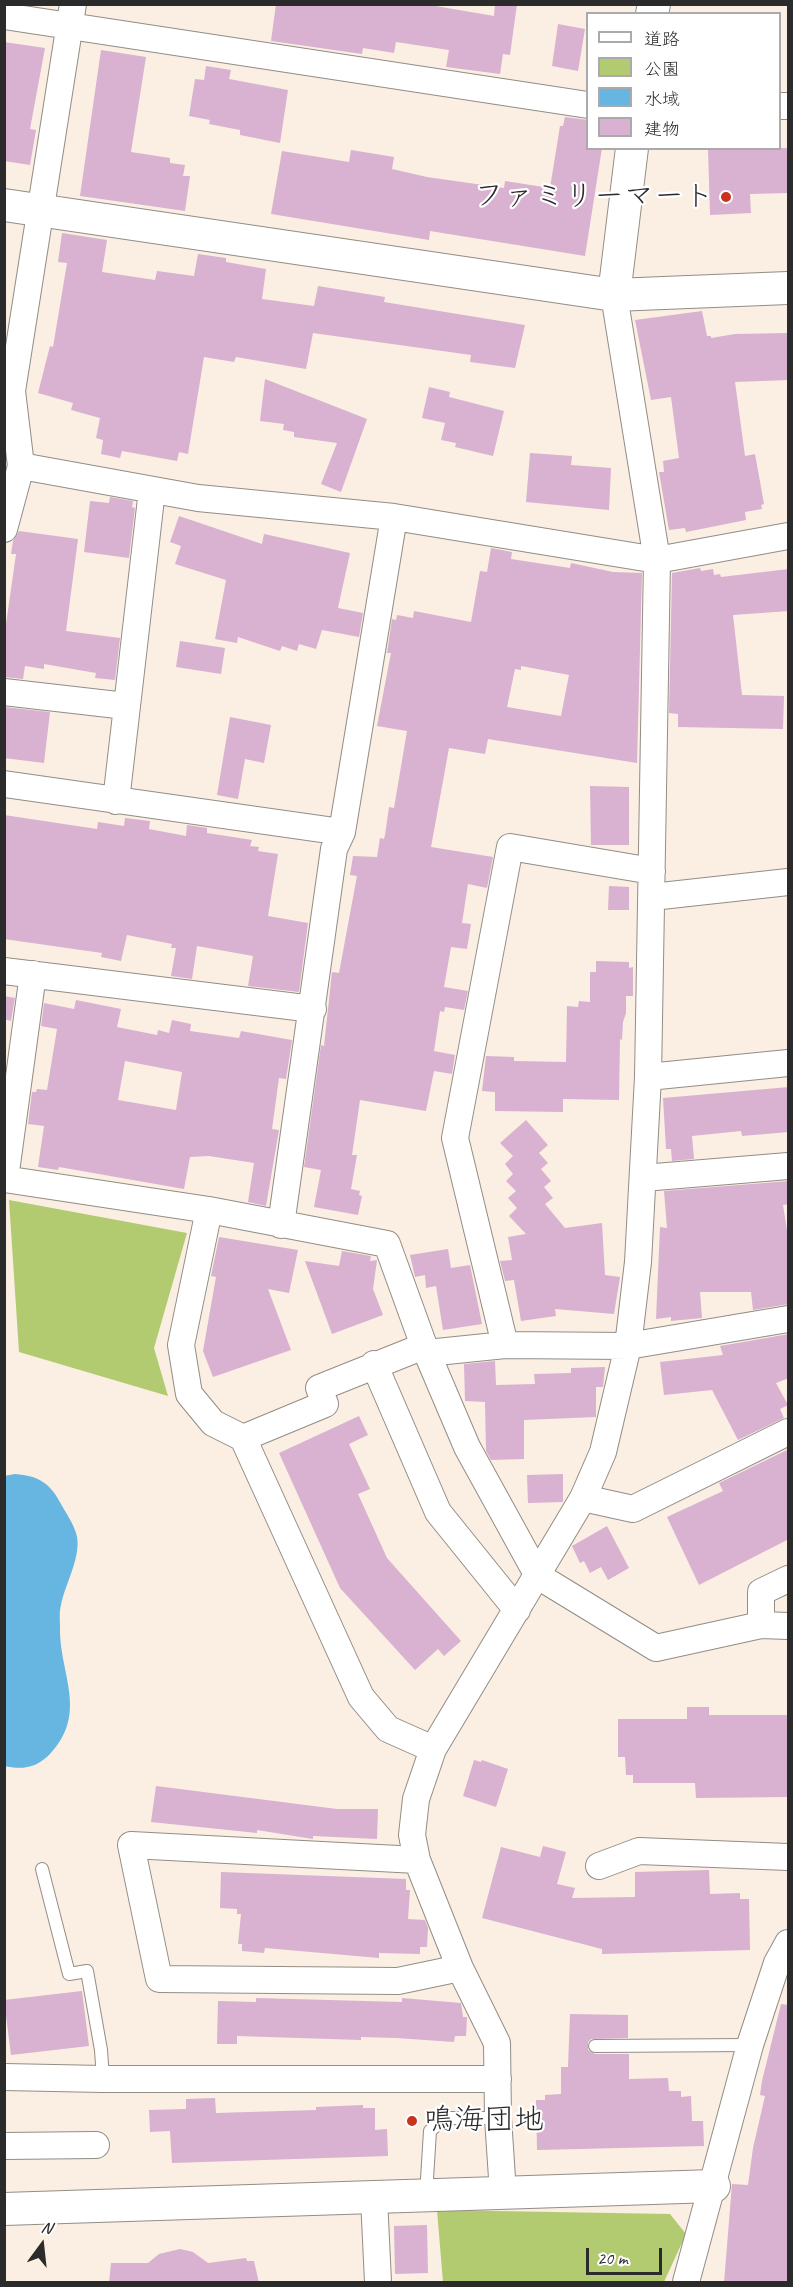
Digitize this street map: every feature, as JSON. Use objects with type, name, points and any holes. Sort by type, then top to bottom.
[{"type":"street","points":[[4,16],[71,15],[586,105]]},
{"type":"street","points":[[4,530],[21,466],[8,391],[41,211],[71,15]]},
{"type":"street","points":[[503,2193],[498,2118],[497,2043],[460,1968],[417,1860],[412,1835],[416,1799],[433,1749],[583,1498],[603,1452],[628,1346],[638,1262],[648,1077],[657,560],[614,295],[632,150]]},
{"type":"street","points":[[4,205],[614,295],[789,288]]},
{"type":"street","points":[[21,466],[198,498],[394,517],[657,560],[789,536]]},
{"type":"street","points":[[116,801],[152,490]]},
{"type":"street","points":[[281,1225],[334,849],[342,831],[394,517]]},
{"type":"street","points":[[4,692],[126,706]]},
{"type":"street","points":[[4,784],[342,831]]},
{"type":"street","points":[[505,1345],[455,1138],[510,847],[652,871]]},
{"type":"street","points":[[652,897],[789,882]]},
{"type":"street","points":[[4,971],[313,1009]]},
{"type":"street","points":[[33,974],[5,1179],[209,1210],[387,1244],[426,1349],[467,1448],[537,1576],[656,1648],[761,1625],[789,1626]]},
{"type":"street","points":[[648,1077],[789,1063]]},
{"type":"street","points":[[643,1178],[789,1166]]},
{"type":"street","points":[[209,1210],[182,1345],[189,1394],[213,1423],[243,1438],[361,1697],[388,1729],[433,1749]]},
{"type":"street","points":[[243,1438],[325,1404],[319,1388],[374,1364],[426,1349],[505,1345],[628,1346],[789,1319]]},
{"type":"street","points":[[374,1364],[438,1512],[517,1610]]},
{"type":"street","points":[[583,1498],[633,1509],[789,1432]]},
{"type":"street","points":[[761,1625],[761,1592],[789,1578]]},
{"type":"street","points":[[417,1860],[131,1845],[159,1979],[398,1981],[460,1968]]},
{"type":"street","points":[[599,1866],[639,1851],[789,1857]]},
{"type":"street","points":[[686,2283],[714,2186],[750,2045],[777,1963],[789,1943]]},
{"type":"street","points":[[4,2077],[498,2079]]},
{"type":"street","points":[[4,2146],[96,2145]]},
{"type":"street","points":[[4,2209],[714,2186]]},
{"type":"street","points":[[374,2198],[378,2283]]},
{"type":"lane","points":[[42,1869],[69,1974],[87,1971],[101,2050],[103,2079]]},
{"type":"lane","points":[[595,2046],[750,2045]]},
{"type":"lane","points":[[426,2196],[430,2131],[444,2118],[498,2118]]},
{"type":"green space","points":[[9,1200],[187,1233],[154,1348],[168,1396],[19,1352]]},
{"type":"green space","points":[[437,2210],[670,2214],[686,2234],[664,2282],[443,2282]]},
{"type":"water","points":[[15,1474],[37,1479],[53,1491],[73,1526],[78,1541],[60,1608],[61,1644],[69,1692],[68,1723],[62,1738],[45,1759],[29,1767],[17,1768],[4,1766],[4,1476]]},
{"type":"building","points":[[276,4],[424,4],[494,16],[495,4],[517,4],[510,55],[503,54],[500,74],[446,67],[449,50],[396,42],[394,53],[363,48],[362,54],[271,41]]},
{"type":"building","points":[[558,24],[585,29],[578,71],[552,66]]},
{"type":"building","points":[[4,42],[45,48],[30,129],[36,130],[30,165],[4,161]]},
{"type":"building","points":[[101,50],[146,57],[131,152],[170,158],[170,163],[185,165],[183,176],[190,176],[185,211],[80,196]]},
{"type":"building","points":[[206,66],[231,70],[229,79],[288,90],[280,143],[240,135],[240,130],[209,124],[210,120],[189,116],[195,79],[204,80]]},
{"type":"building","points":[[565,117],[586,120],[586,150],[602,150],[585,256],[430,231],[429,240],[271,214],[282,151],[349,162],[351,150],[394,157],[392,169],[427,177],[504,188],[505,181],[550,188],[560,126],[563,126]]},
{"type":"building","points":[[781,148],[789,148],[789,193],[750,194],[751,213],[710,215],[708,150],[781,150]]},
{"type":"building","points":[[62,233],[107,240],[102,272],[155,280],[157,271],[194,276],[198,254],[226,258],[226,262],[266,269],[262,299],[314,306],[318,286],[385,297],[384,302],[525,325],[515,368],[470,362],[471,355],[313,333],[306,369],[236,357],[234,362],[204,357],[188,454],[179,452],[177,461],[122,451],[120,458],[101,454],[103,440],[96,438],[100,418],[71,410],[73,403],[38,393],[50,346],[53,347],[67,263],[58,262]]},
{"type":"building","points":[[702,311],[707,336],[711,338],[735,334],[789,333],[789,380],[735,382],[745,456],[755,454],[764,504],[761,505],[762,509],[745,512],[746,520],[686,532],[685,528],[669,530],[659,472],[664,472],[663,461],[679,458],[671,397],[651,400],[635,320]]},
{"type":"building","points":[[265,379],[367,419],[341,492],[321,484],[337,443],[294,437],[294,432],[283,430],[284,424],[260,421]]},
{"type":"building","points":[[429,387],[450,392],[449,397],[504,411],[493,456],[455,447],[456,443],[441,440],[445,423],[422,418]]},
{"type":"building","points":[[530,453],[572,456],[571,465],[611,468],[609,510],[526,502]]},
{"type":"building","points":[[110,497],[133,501],[132,507],[135,508],[129,558],[84,552],[90,501],[109,503]]},
{"type":"building","points":[[179,516],[262,544],[264,534],[350,553],[338,608],[363,613],[359,637],[322,630],[316,649],[299,644],[297,651],[282,646],[280,651],[238,637],[237,643],[215,639],[226,580],[175,564],[181,546],[170,542]]},
{"type":"building","points":[[19,531],[78,539],[66,631],[120,638],[115,680],[95,678],[96,673],[44,664],[44,669],[25,666],[23,679],[4,677],[4,638],[16,554],[11,554],[13,541]]},
{"type":"building","points":[[491,548],[512,552],[511,559],[570,568],[571,563],[613,572],[642,573],[637,763],[488,739],[485,754],[449,748],[431,847],[493,857],[487,888],[468,884],[462,923],[471,924],[467,949],[451,947],[444,987],[468,991],[464,1010],[445,1007],[444,1012],[440,1011],[434,1051],[455,1055],[452,1074],[434,1071],[426,1111],[360,1100],[352,1155],[357,1155],[351,1189],[360,1191],[359,1195],[362,1196],[358,1215],[314,1207],[321,1170],[304,1167],[321,1045],[324,1046],[332,972],[339,973],[357,876],[350,875],[353,856],[377,857],[380,838],[384,839],[385,835],[389,807],[394,808],[407,731],[377,726],[391,653],[387,653],[392,619],[396,620],[397,615],[413,618],[414,611],[471,622],[480,571],[487,572]],"holes":[[[521,666],[569,675],[561,716],[507,707],[515,669],[521,670]]]},
{"type":"building","points":[[700,568],[701,571],[713,569],[714,575],[720,574],[721,577],[789,569],[789,611],[733,615],[742,695],[784,696],[783,729],[678,727],[678,714],[669,713],[672,573]]},
{"type":"building","points":[[180,641],[225,648],[221,674],[176,667]]},
{"type":"building","points":[[4,707],[50,712],[44,763],[4,758]]},
{"type":"building","points":[[230,717],[271,725],[264,763],[245,759],[238,799],[217,795]]},
{"type":"building","points":[[590,786],[629,787],[629,845],[591,845]]},
{"type":"building","points":[[4,815],[97,829],[98,822],[124,826],[125,818],[150,821],[149,829],[186,836],[187,825],[207,828],[207,833],[252,840],[250,846],[259,847],[258,851],[278,854],[268,916],[308,923],[299,992],[248,986],[253,956],[197,946],[192,979],[171,976],[176,948],[171,948],[172,944],[127,935],[121,961],[101,957],[102,953],[4,939]]},
{"type":"building","points":[[609,886],[629,887],[629,910],[608,910]]},
{"type":"building","points":[[596,961],[629,962],[629,968],[633,967],[633,996],[626,996],[626,1013],[622,1040],[620,1039],[619,1100],[563,1099],[563,1112],[495,1111],[495,1092],[482,1091],[486,1056],[514,1057],[514,1061],[566,1062],[567,1006],[578,1007],[579,1001],[590,1002],[590,972],[596,972]]},
{"type":"building","points":[[4,996],[15,998],[11,1021],[4,1019]]},
{"type":"building","points":[[76,1000],[121,1009],[117,1027],[157,1035],[158,1030],[169,1033],[172,1020],[191,1024],[190,1031],[239,1038],[241,1031],[292,1040],[286,1079],[279,1078],[272,1129],[279,1130],[266,1206],[248,1202],[254,1163],[209,1156],[190,1157],[184,1189],[59,1167],[58,1170],[38,1167],[44,1126],[28,1124],[32,1092],[36,1092],[37,1089],[47,1090],[57,1029],[41,1026],[44,1003],[74,1009]],"holes":[[[125,1061],[182,1072],[176,1110],[118,1100]]]},
{"type":"building","points":[[789,1087],[789,1132],[742,1136],[741,1131],[692,1136],[694,1159],[672,1161],[671,1149],[666,1149],[663,1098]]},
{"type":"building","points":[[526,1120],[548,1145],[539,1153],[548,1163],[541,1169],[551,1181],[544,1187],[553,1198],[545,1204],[565,1228],[602,1223],[605,1275],[620,1277],[614,1314],[555,1309],[556,1316],[521,1321],[514,1280],[505,1281],[500,1261],[512,1260],[508,1237],[526,1234],[509,1216],[517,1208],[508,1198],[516,1191],[506,1181],[513,1174],[505,1164],[513,1156],[500,1143]]},
{"type":"building","points":[[789,1181],[789,1204],[783,1205],[789,1243],[789,1304],[753,1310],[751,1292],[700,1292],[702,1318],[671,1321],[671,1317],[656,1319],[660,1227],[667,1228],[664,1191]]},
{"type":"building","points":[[219,1237],[298,1250],[289,1293],[268,1289],[291,1350],[213,1377],[203,1351],[216,1277],[211,1276]]},
{"type":"building","points":[[448,1249],[451,1268],[470,1265],[482,1324],[443,1330],[436,1286],[426,1288],[425,1275],[415,1277],[410,1255]]},
{"type":"building","points":[[342,1251],[371,1256],[370,1261],[377,1260],[373,1289],[383,1315],[332,1334],[305,1261],[339,1266]]},
{"type":"building","points":[[789,1334],[789,1378],[776,1383],[788,1405],[780,1409],[784,1418],[738,1440],[712,1390],[664,1395],[660,1362],[723,1355],[720,1346]]},
{"type":"building","points":[[495,1361],[496,1385],[535,1384],[534,1374],[571,1373],[571,1368],[605,1367],[603,1387],[596,1387],[596,1417],[524,1420],[524,1459],[491,1460],[486,1451],[485,1402],[465,1401],[464,1364]]},
{"type":"building","points":[[359,1416],[368,1435],[349,1444],[370,1489],[358,1494],[387,1558],[461,1641],[444,1656],[438,1649],[415,1670],[340,1588],[279,1453]]},
{"type":"building","points":[[789,1449],[789,1539],[699,1585],[667,1517],[723,1491],[719,1483]]},
{"type":"building","points":[[563,1474],[563,1502],[528,1503],[527,1475]]},
{"type":"building","points":[[607,1526],[629,1568],[608,1580],[601,1567],[590,1573],[584,1561],[580,1563],[572,1546]]},
{"type":"building","points":[[687,1707],[709,1707],[709,1715],[789,1715],[789,1797],[696,1798],[695,1783],[633,1783],[633,1775],[626,1775],[625,1757],[618,1757],[618,1719],[687,1719]]},
{"type":"building","points":[[474,1760],[481,1762],[482,1760],[508,1769],[496,1807],[463,1796]]},
{"type":"building","points":[[156,1786],[337,1809],[378,1809],[377,1839],[313,1836],[313,1839],[257,1830],[257,1833],[151,1822]]},
{"type":"building","points":[[543,1846],[566,1852],[557,1884],[575,1888],[572,1898],[635,1897],[635,1872],[709,1870],[710,1894],[740,1893],[740,1899],[749,1899],[750,1950],[602,1954],[602,1949],[482,1918],[501,1847],[540,1857]]},
{"type":"building","points":[[221,1872],[406,1879],[406,1890],[410,1890],[408,1919],[425,1920],[428,1928],[427,1947],[420,1947],[420,1954],[379,1953],[379,1958],[265,1948],[264,1953],[242,1951],[242,1944],[238,1944],[241,1914],[237,1914],[237,1909],[220,1908]]},
{"type":"building","points":[[82,1991],[89,2046],[11,2055],[4,2000]]},
{"type":"building","points":[[256,1998],[402,2002],[402,1998],[461,2003],[463,2017],[467,2017],[466,2036],[455,2036],[454,2042],[361,2037],[361,2040],[237,2036],[237,2044],[217,2044],[218,2001],[256,2002]]},
{"type":"building","points":[[781,2004],[789,2005],[789,2283],[724,2283],[732,2184],[748,2185],[753,2148],[765,2096],[760,2095],[762,2081]]},
{"type":"building","points":[[570,2014],[628,2015],[628,2038],[591,2039],[588,2042],[588,2050],[595,2054],[629,2054],[629,2079],[668,2078],[669,2091],[681,2091],[681,2097],[691,2096],[692,2121],[703,2121],[704,2146],[537,2150],[536,2100],[545,2100],[545,2095],[561,2094],[561,2067],[568,2067]]},
{"type":"building","points":[[215,2098],[216,2113],[316,2110],[316,2107],[363,2105],[363,2108],[375,2108],[375,2130],[387,2129],[388,2156],[172,2163],[170,2131],[150,2132],[149,2110],[186,2109],[186,2099]]},
{"type":"building","points":[[427,2225],[428,2273],[395,2274],[394,2226]]},
{"type":"building","points":[[180,2249],[193,2252],[208,2263],[246,2258],[247,2261],[254,2261],[259,2283],[109,2283],[111,2263],[148,2263],[159,2254]]},
{"type":"place","name":"ファミリーマート","points":[[726,197]]},
{"type":"place","name":"鳴海団地","points":[[412,2121]]}]
